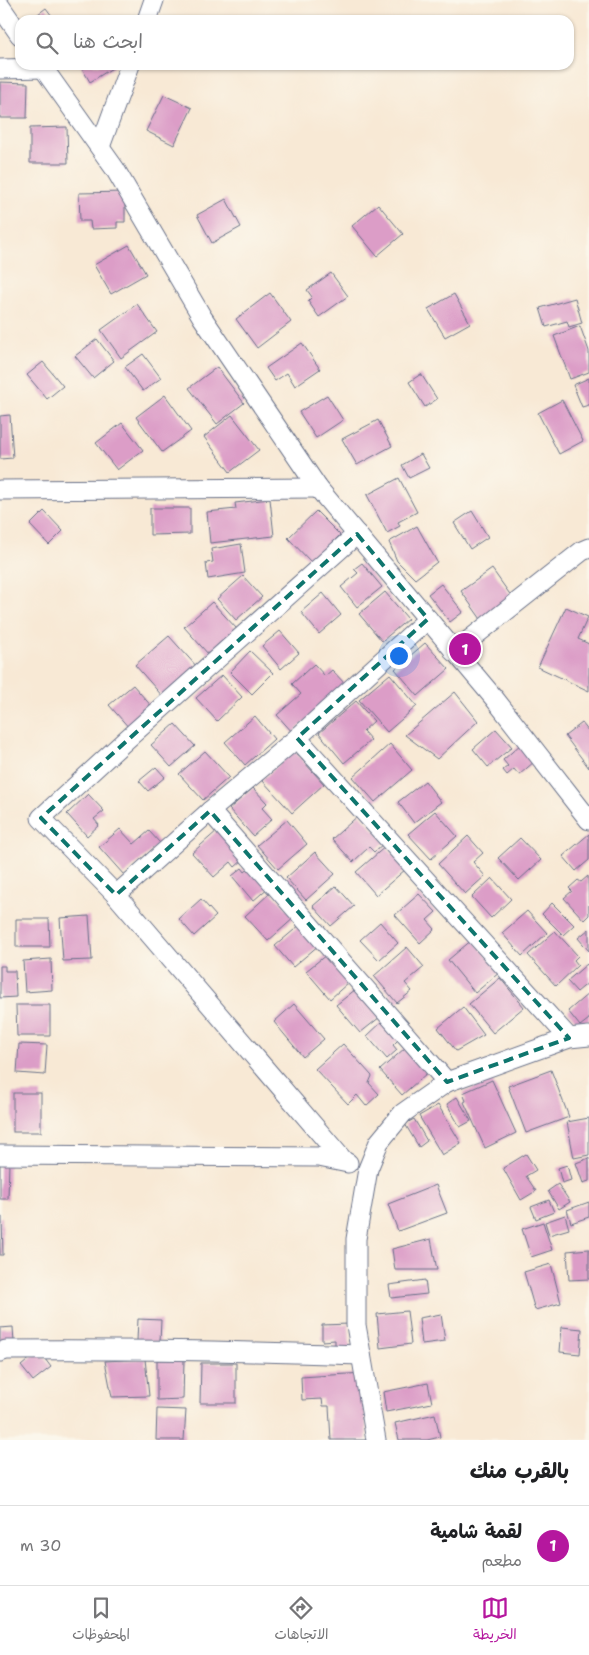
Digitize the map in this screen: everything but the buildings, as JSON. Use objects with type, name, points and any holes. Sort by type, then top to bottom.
[{"type":"street","points":[[149,15],[154,0]]},
{"type":"street","points":[[0,6],[15,28]]},
{"type":"street","points":[[0,69],[15,68]]},
{"type":"street","points":[[46,70],[115,169],[202,317],[318,488],[494,698],[589,820]]},
{"type":"street","points":[[100,148],[128,70]]},
{"type":"street","points":[[0,490],[318,488]]},
{"type":"street","points":[[344,1161],[116,895],[41,818],[357,534]]},
{"type":"street","points":[[454,652],[582,551],[589,548]]},
{"type":"street","points":[[116,895],[210,811],[297,738],[428,619]]},
{"type":"street","points":[[297,738],[569,1038]]},
{"type":"street","points":[[210,811],[447,1082]]},
{"type":"street","points":[[376,1440],[356,1324],[356,1239],[368,1169],[379,1142],[403,1113],[447,1082],[569,1038],[589,1036]]},
{"type":"street","points":[[0,1156],[320,1157],[344,1161],[368,1169]]},
{"type":"street","points":[[0,1352],[6,1350],[122,1350],[361,1355]]},
{"type":"highlighted area","points":[[357,534],[428,619],[297,738],[569,1038],[447,1082],[210,811],[116,895],[41,818]]},
{"type":"place","name":"لقمة شامية","points":[[465,649]]}]
